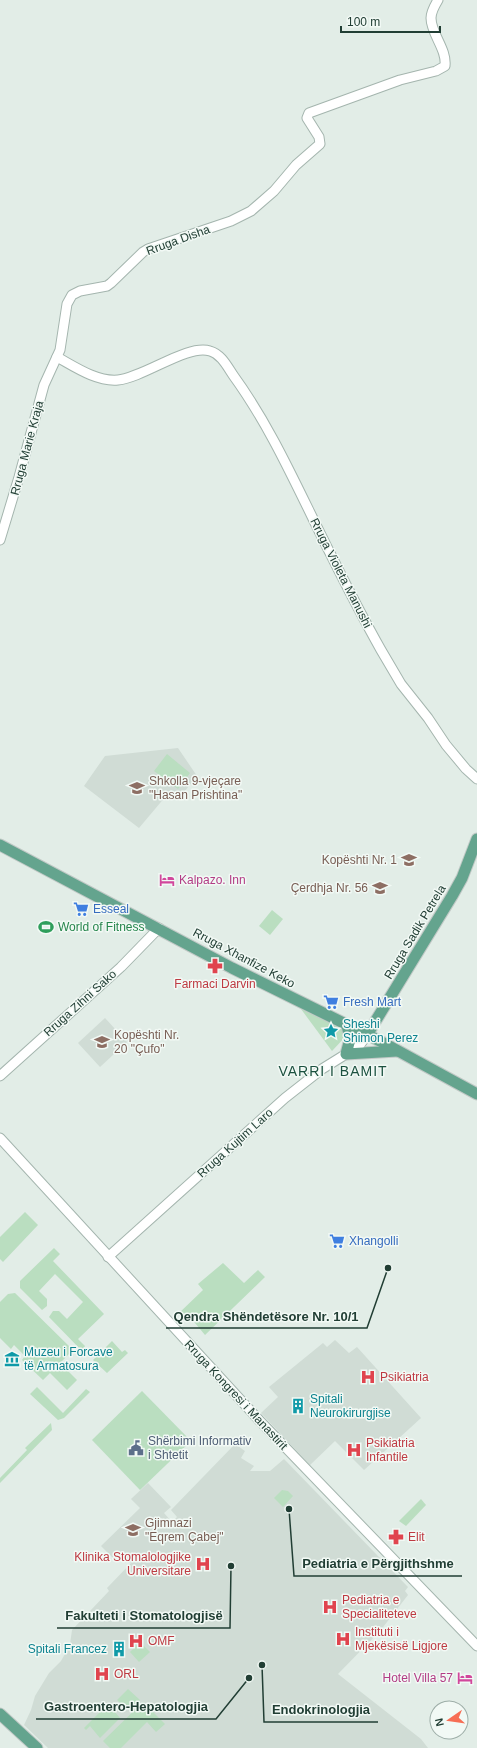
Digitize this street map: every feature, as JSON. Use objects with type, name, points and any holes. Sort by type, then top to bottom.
[{"type":"main road","name":"Rruga Sadik Petrela","points":[[367,1035],[452,896],[462,878],[477,839]]},
{"type":"main road","name":"Rruga Xhanfize Keko","points":[[0,845],[232,968],[367,1035],[477,1094]]},
{"type":"main road","points":[[347,1025],[350,1039],[346,1054],[398,1051]]},
{"type":"main road","points":[[0,1714],[37,1748]]},
{"type":"main road","points":[[0,1724],[26,1748]]},
{"type":"street","name":"Rruga Disha","points":[[72,295],[80,291],[110,284],[148,249],[239,218],[251,210],[266,198],[296,165],[320,144],[319,137],[307,118],[309,113],[375,89],[418,75],[436,71],[445,66],[445,57],[431,17],[438,0]]},
{"type":"street","name":"Rruga Marie Kraja","points":[[1,533],[19,477],[40,396],[62,345],[65,311],[72,295]]},
{"type":"street","name":"Rruga Violeta Manushi","points":[[56,357],[90,374],[118,380],[150,371],[183,355],[194,352],[210,351],[220,357],[247,394],[266,426],[353,598],[401,684],[428,718],[446,745],[466,769],[477,779]]},
{"type":"street","name":"Rruga Zihni Sako","points":[[0,1076],[120,967],[159,928]]},
{"type":"street","name":"Rruga Kujtim Laro","points":[[108,1257],[285,1098],[322,1069],[359,1046],[367,1035]]},
{"type":"street","name":"Rruga Kongresi i Manastirit","points":[[0,1138],[259,1420],[477,1646]]},
{"type":"shaded area","name":"Shkolla 9-vjeçare \"Hasan Prishtina\"","points":[[178,748],[197,776],[180,797],[171,790],[139,828],[84,786],[105,756]]},
{"type":"shaded area","name":"Kopështi Nr. 20 \"Çufo\"","points":[[105,1018],[127,1042],[100,1067],[78,1043]]},
{"type":"shaded area","points":[[335,1340],[349,1353],[357,1347],[421,1418],[364,1470],[335,1441],[310,1465],[261,1413],[278,1397],[269,1387],[323,1343],[327,1347]]},
{"type":"shaded area","points":[[235,1444],[245,1451],[241,1458],[254,1466],[250,1471],[270,1471],[284,1459],[408,1587],[405,1591],[408,1595],[380,1631],[338,1674],[421,1739],[428,1748],[48,1748],[24,1725],[31,1710],[35,1696],[49,1673],[61,1661],[66,1652],[70,1644],[72,1630],[109,1591],[107,1588],[131,1563],[123,1555],[116,1561],[101,1546],[140,1508],[131,1499],[148,1483],[171,1507],[164,1513],[172,1522],[177,1517],[171,1510]]},
{"type":"green space","points":[[167,754],[190,773],[178,789],[154,771]]},
{"type":"green space","points":[[272,910],[283,919],[270,935],[259,926]]},
{"type":"green space","name":"Sheshi Shimon Perez","points":[[301,1009],[344,1029],[346,1036],[332,1051]]},
{"type":"green space","points":[[25,1212],[38,1225],[3,1262],[0,1259],[0,1237]]},
{"type":"green space","points":[[54,1248],[60,1254],[53,1261],[104,1314],[78,1339],[85,1346],[82,1351],[49,1317],[53,1311],[59,1311],[67,1319],[83,1302],[55,1274],[39,1291],[47,1299],[47,1306],[42,1310],[20,1288],[20,1281]]},
{"type":"green space","points":[[223,1263],[244,1283],[258,1270],[265,1277],[205,1335],[190,1317],[183,1320],[178,1314],[203,1290],[198,1284]]},
{"type":"green space","points":[[15,1293],[73,1350],[60,1363],[77,1380],[67,1390],[50,1373],[43,1380],[22,1360],[25,1356],[14,1345],[11,1349],[0,1338],[0,1302],[8,1294]]},
{"type":"green space","points":[[112,1341],[122,1352],[125,1350],[128,1353],[107,1373],[93,1360]]},
{"type":"green space","points":[[37,1387],[63,1413],[86,1389],[90,1392],[64,1418],[58,1420],[30,1394]]},
{"type":"green space","points":[[142,1391],[191,1441],[140,1490],[92,1440]]},
{"type":"green space","points":[[51,1423],[52,1430],[0,1483],[0,1478],[27,1450],[25,1448]]},
{"type":"green space","points":[[282,1490],[288,1491],[293,1496],[283,1507],[274,1498]]},
{"type":"green space","points":[[421,1499],[426,1505],[406,1526],[399,1521]]},
{"type":"green space","points":[[140,1642],[150,1652],[139,1662],[130,1652]]},
{"type":"green space","points":[[128,1689],[140,1700],[134,1705],[132,1704],[127,1709],[117,1700]]},
{"type":"green space","points":[[143,1702],[165,1724],[156,1732],[147,1722],[121,1748],[110,1748],[103,1741]]},
{"type":"green space","points":[[108,1704],[120,1718],[100,1738],[90,1726],[86,1730],[84,1728]]},
{"type":"place","name":"Shkolla 9-vjeçare \"Hasan Prishtina\"","points":[[137,788]]},
{"type":"place","name":"Kopështi Nr. 1","points":[[409,860]]},
{"type":"place","name":"Kalpazo. Inn","points":[[167,880]]},
{"type":"place","name":"Çerdhja Nr. 56","points":[[380,888]]},
{"type":"place","name":"Esseal","points":[[81,909]]},
{"type":"place","name":"World of Fitness","points":[[46,927]]},
{"type":"place","name":"Farmaci Darvin","points":[[215,966]]},
{"type":"place","name":"Fresh Mart","points":[[331,1002]]},
{"type":"place","name":"Sheshi Shimon Perez","points":[[331,1031]]},
{"type":"place","name":"Kopështi Nr. 20 \"Çufo\"","points":[[102,1042]]},
{"type":"place","name":"Xhangolli","points":[[337,1241]]},
{"type":"place","name":"Qendra Shëndetësore Nr. 10/1","points":[[388,1268]]},
{"type":"place","name":"Muzeu i Forcave të Armatosura","points":[[12,1359]]},
{"type":"place","name":"Psikiatria","points":[[368,1377]]},
{"type":"place","name":"Spitali Neurokirurgjise","points":[[298,1406]]},
{"type":"place","name":"Shërbimi Informativ i Shtetit","points":[[136,1448]]},
{"type":"place","name":"Psikiatria Infantile","points":[[354,1450]]},
{"type":"place","name":"Pediatria e Përgjithshme","points":[[289,1509]]},
{"type":"place","name":"Gjimnazi \"Eqrem Çabej\"","points":[[133,1530]]},
{"type":"place","name":"Elit","points":[[396,1537]]},
{"type":"place","name":"Klinika Stomalologjike Universitare","points":[[203,1564]]},
{"type":"place","name":"Fakulteti i Stomatologjisë","points":[[231,1566]]},
{"type":"place","name":"Pediatria e Specialiteteve","points":[[330,1607]]},
{"type":"place","name":"Instituti i Mjekësisë Ligjore","points":[[343,1639]]},
{"type":"place","name":"OMF","points":[[136,1641]]},
{"type":"place","name":"Spitali Francez","points":[[119,1649]]},
{"type":"place","name":"Endokrinologjia","points":[[262,1665]]},
{"type":"place","name":"ORL","points":[[102,1674]]},
{"type":"place","name":"Gastroentero-Hepatologjia","points":[[249,1678]]},
{"type":"place","name":"Hotel Villa 57","points":[[465,1678]]},
{"type":"district","name":"VARRI I BAMIT","points":[[333,1071]]}]
